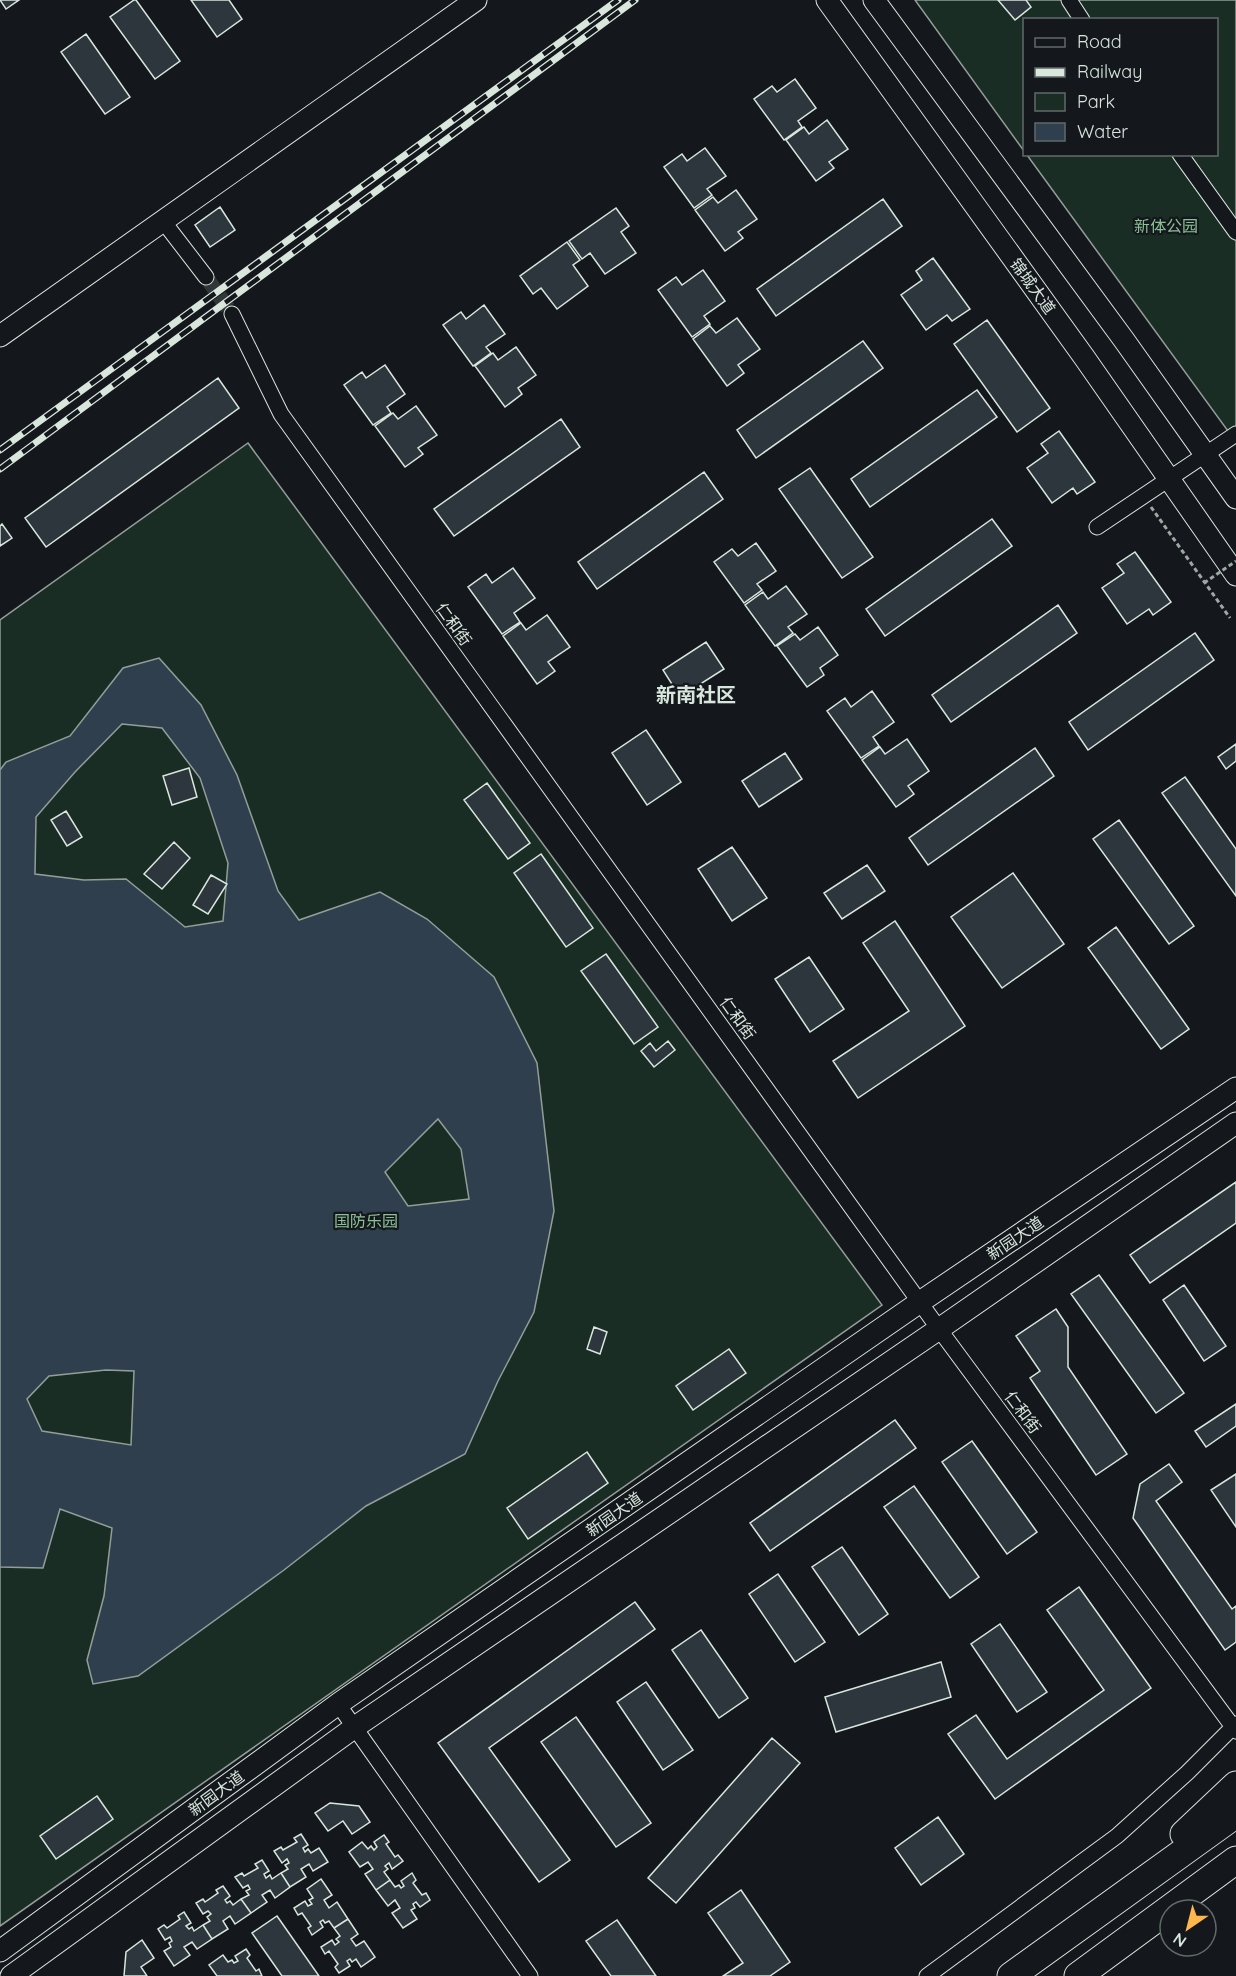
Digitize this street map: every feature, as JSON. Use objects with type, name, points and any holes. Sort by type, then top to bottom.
[{"type":"highway","points":[[1109,1905],[1236,1785]]},
{"type":"highway","points":[[1011,1976],[1236,1814]]},
{"type":"highway","points":[[1078,1976],[1236,1860]]},
{"type":"highway","points":[[1088,1976],[1132,1937]]},
{"type":"street","points":[[0,336],[476,0]]},
{"type":"street","name":"锦城大道","points":[[827,0],[1077,348],[1236,575]]},
{"type":"street","points":[[874,0],[1124,340],[1236,498]]},
{"type":"street","points":[[1069,0],[1081,18]]},
{"type":"street","points":[[1181,156],[1236,232]]},
{"type":"street","points":[[163,221],[206,278]]},
{"type":"street","name":"仁和街","points":[[232,314],[281,414],[939,1329],[1235,1727]]},
{"type":"street","points":[[1097,527],[1236,434]]},
{"type":"street","name":"新园大道","points":[[0,1951],[338,1704],[920,1302],[1236,1088]]},
{"type":"street","name":"新园大道","points":[[11,1976],[355,1727],[939,1329],[1236,1123]]},
{"type":"street","points":[[338,1704],[530,1976]]},
{"type":"street","points":[[927,1976],[1117,1836],[1235,1727]]},
{"type":"path","points":[[1143,496],[1230,618]]},
{"type":"path","points":[[1204,583],[1236,561]]},
{"type":"green space","name":"新体公园","points":[[915,0],[1236,0],[1236,442],[1028,156],[1218,156],[1218,18],[1023,18],[1023,150]]},
{"type":"green space","name":"国防乐园","points":[[248,443],[882,1305],[0,1926],[0,620]]},
{"type":"water","points":[[159,658],[201,705],[237,775],[278,891],[299,920],[380,892],[427,919],[494,977],[537,1063],[554,1211],[534,1312],[498,1381],[465,1454],[366,1506],[284,1570],[138,1676],[93,1684],[87,1660],[104,1596],[112,1528],[60,1509],[43,1568],[0,1567],[0,770],[6,762],[70,736],[123,668]],"holes":[[[122,724],[162,728],[200,778],[228,863],[223,921],[185,927],[126,879],[84,880],[35,874],[36,817],[75,772]],[[438,1119],[461,1149],[469,1199],[408,1206],[385,1172]],[[106,1370],[134,1371],[131,1445],[42,1431],[27,1399],[49,1376]]]},
{"type":"building","points":[[0,0],[19,0],[6,9]]},
{"type":"building","points":[[134,0],[180,61],[155,79],[110,17]]},
{"type":"building","points":[[191,0],[229,0],[242,19],[217,37]]},
{"type":"building","points":[[998,0],[1026,0],[1031,7],[1015,20]]},
{"type":"building","points":[[86,34],[130,97],[105,114],[61,52]]},
{"type":"building","points":[[795,79],[816,108],[798,121],[802,127],[784,140],[754,99],[772,86],[777,92]]},
{"type":"building","points":[[827,120],[848,149],[829,162],[834,168],[816,181],[786,140],[804,127],[809,134]]},
{"type":"building","points":[[705,148],[726,176],[707,189],[712,195],[694,208],[664,167],[682,154],[687,161]]},
{"type":"building","points":[[736,190],[757,219],[738,232],[743,238],[725,251],[695,210],[713,197],[718,203]]},
{"type":"building","points":[[883,199],[902,226],[776,316],[757,289]]},
{"type":"building","points":[[220,207],[235,230],[210,247],[195,225]]},
{"type":"building","points":[[616,208],[629,226],[621,232],[636,253],[605,274],[590,253],[582,259],[569,241]]},
{"type":"building","points":[[567,242],[580,260],[573,265],[588,286],[557,309],[541,288],[533,294],[520,276]]},
{"type":"building","points":[[933,258],[970,309],[952,321],[947,315],[926,330],[901,295],[922,280],[916,271]]},
{"type":"building","points":[[703,270],[725,301],[704,316],[710,324],[692,337],[658,290],[676,277],[682,285]]},
{"type":"building","points":[[484,305],[505,334],[486,347],[491,353],[473,366],[443,325],[461,312],[466,319]]},
{"type":"building","points":[[737,318],[760,349],[738,365],[744,373],[727,386],[693,339],[710,326],[716,333]]},
{"type":"building","points":[[987,320],[1050,408],[1017,432],[954,344]]},
{"type":"building","points":[[863,341],[883,368],[756,458],[737,430]]},
{"type":"building","points":[[516,347],[536,375],[518,388],[522,394],[505,407],[475,366],[493,353],[498,360]]},
{"type":"building","points":[[385,365],[405,394],[387,407],[391,413],[373,425],[344,385],[362,372],[366,378]]},
{"type":"building","points":[[218,378],[239,408],[46,547],[25,518]]},
{"type":"building","points":[[977,390],[997,417],[870,507],[851,479]]},
{"type":"building","points":[[416,406],[437,435],[418,448],[423,454],[405,467],[375,426],[393,413],[398,419]]},
{"type":"building","points":[[561,419],[580,447],[454,536],[434,509]]},
{"type":"building","points":[[1059,431],[1095,482],[1077,494],[1073,488],[1052,503],[1027,468],[1048,453],[1041,444]]},
{"type":"building","points":[[810,468],[873,557],[842,578],[779,489]]},
{"type":"building","points":[[704,472],[723,499],[597,589],[578,562]]},
{"type":"building","points":[[992,519],[1012,546],[885,636],[866,609]]},
{"type":"building","points":[[2,524],[12,538],[0,546],[0,526]]},
{"type":"building","points":[[756,543],[776,571],[757,584],[762,590],[744,603],[714,562],[732,549],[738,556]]},
{"type":"building","points":[[1135,552],[1171,602],[1153,615],[1149,609],[1127,624],[1102,588],[1124,573],[1117,564]]},
{"type":"building","points":[[513,568],[535,598],[514,613],[520,622],[502,634],[468,587],[486,574],[492,583]]},
{"type":"building","points":[[786,586],[807,614],[788,627],[793,633],[775,646],[745,605],[763,592],[768,599]]},
{"type":"building","points":[[1058,605],[1077,633],[951,722],[932,695]]},
{"type":"building","points":[[547,615],[570,647],[548,662],[555,671],[537,684],[503,636],[521,623],[526,630]]},
{"type":"building","points":[[818,627],[838,655],[820,668],[824,675],[807,687],[777,646],[795,634],[800,640]]},
{"type":"building","points":[[1195,633],[1214,660],[1088,750],[1069,722]]},
{"type":"building","points":[[706,642],[724,669],[680,697],[663,670]]},
{"type":"building","points":[[872,691],[894,722],[873,737],[879,746],[861,758],[827,711],[845,698],[851,707]]},
{"type":"building","points":[[646,730],[681,782],[647,805],[612,753]]},
{"type":"building","points":[[907,739],[929,771],[908,786],[914,794],[896,807],[862,760],[880,747],[885,754]]},
{"type":"building","points":[[1236,744],[1236,761],[1226,769],[1218,757]]},
{"type":"building","points":[[1035,748],[1054,776],[928,865],[909,838]]},
{"type":"building","points":[[785,753],[802,779],[759,807],[742,781]]},
{"type":"building","points":[[189,768],[197,797],[172,805],[163,776]]},
{"type":"building","points":[[1185,777],[1236,849],[1236,896],[1162,793]]},
{"type":"building","points":[[487,783],[530,843],[508,859],[464,800]]},
{"type":"building","points":[[66,811],[82,837],[67,846],[51,820]]},
{"type":"building","points":[[1119,820],[1194,926],[1169,944],[1093,839]]},
{"type":"building","points":[[174,842],[190,858],[162,889],[144,874]]},
{"type":"building","points":[[732,847],[767,898],[732,921],[698,869]]},
{"type":"building","points":[[541,854],[593,928],[566,947],[514,873]]},
{"type":"building","points":[[867,865],[885,891],[842,919],[824,893]]},
{"type":"building","points":[[1013,873],[1064,944],[1002,988],[951,917]]},
{"type":"building","points":[[211,875],[227,884],[208,914],[193,905]]},
{"type":"building","points":[[895,921],[965,1026],[858,1098],[833,1061],[909,1011],[863,943]]},
{"type":"building","points":[[1116,927],[1189,1029],[1161,1049],[1088,948]]},
{"type":"building","points":[[606,954],[658,1027],[634,1044],[581,971]]},
{"type":"building","points":[[809,957],[844,1009],[810,1032],[775,979]]},
{"type":"building","points":[[668,1041],[675,1050],[654,1067],[641,1051],[650,1043],[656,1051]]},
{"type":"building","points":[[1236,1182],[1236,1223],[1150,1283],[1130,1255]]},
{"type":"building","points":[[1099,1275],[1184,1393],[1156,1413],[1071,1294]]},
{"type":"building","points":[[1184,1285],[1226,1346],[1204,1361],[1163,1300]]},
{"type":"building","points":[[1056,1309],[1068,1327],[1068,1367],[1127,1454],[1096,1475],[1030,1378],[1040,1371],[1016,1336]]},
{"type":"building","points":[[594,1327],[607,1332],[600,1354],[587,1349]]},
{"type":"building","points":[[729,1349],[746,1373],[693,1410],[676,1386]]},
{"type":"building","points":[[1236,1404],[1236,1426],[1206,1447],[1195,1431]]},
{"type":"building","points":[[895,1420],[916,1448],[770,1551],[750,1523]]},
{"type":"building","points":[[972,1441],[1037,1532],[1007,1554],[942,1462]]},
{"type":"building","points":[[587,1452],[608,1483],[528,1539],[507,1508]]},
{"type":"building","points":[[1169,1464],[1182,1482],[1156,1501],[1232,1609],[1236,1606],[1236,1642],[1225,1650],[1133,1518],[1140,1484]]},
{"type":"building","points":[[1236,1474],[1236,1527],[1211,1490]]},
{"type":"building","points":[[914,1486],[979,1577],[950,1598],[884,1507]]},
{"type":"building","points":[[842,1547],[888,1614],[859,1635],[812,1567]]},
{"type":"building","points":[[778,1574],[825,1642],[795,1662],[749,1594]]},
{"type":"building","points":[[1079,1587],[1151,1688],[995,1799],[948,1734],[976,1715],[1007,1759],[1104,1690],[1047,1610]]},
{"type":"building","points":[[635,1602],[655,1629],[489,1748],[570,1860],[539,1882],[438,1743]]},
{"type":"building","points":[[1000,1624],[1047,1692],[1017,1712],[971,1644]]},
{"type":"building","points":[[701,1630],[748,1698],[719,1718],[672,1650]]},
{"type":"building","points":[[941,1662],[951,1697],[836,1732],[825,1697]]},
{"type":"building","points":[[646,1682],[693,1750],[663,1770],[617,1702]]},
{"type":"building","points":[[576,1717],[651,1823],[616,1847],[541,1742]]},
{"type":"building","points":[[772,1738],[800,1763],[676,1903],[648,1878]]},
{"type":"building","points":[[97,1796],[113,1819],[56,1859],[40,1836]]},
{"type":"building","points":[[330,1803],[359,1806],[370,1822],[352,1834],[343,1821],[328,1831],[315,1813]]},
{"type":"building","points":[[938,1817],[964,1854],[921,1885],[895,1848]]},
{"type":"building","points":[[301,1834],[308,1845],[303,1848],[305,1852],[308,1849],[311,1853],[319,1848],[328,1862],[313,1871],[309,1864],[301,1869],[306,1877],[290,1887],[281,1873],[288,1869],[285,1865],[289,1863],[287,1859],[282,1863],[274,1851],[281,1847],[283,1850],[297,1842],[294,1838]]},
{"type":"building","points":[[384,1835],[389,1842],[386,1844],[395,1857],[398,1855],[403,1861],[392,1869],[389,1863],[385,1866],[388,1869],[384,1872],[390,1880],[376,1890],[365,1874],[373,1869],[368,1862],[360,1867],[349,1852],[362,1842],[368,1849],[371,1846],[374,1850],[377,1847],[374,1842]]},
{"type":"building","points":[[262,1860],[269,1871],[264,1874],[266,1878],[270,1875],[272,1879],[281,1873],[290,1887],[275,1898],[270,1890],[262,1895],[267,1902],[251,1913],[241,1899],[249,1895],[246,1891],[250,1889],[248,1885],[243,1888],[235,1877],[242,1873],[244,1876],[258,1868],[255,1864]]},
{"type":"building","points":[[412,1873],[416,1880],[413,1883],[422,1895],[426,1893],[430,1900],[420,1907],[416,1902],[413,1904],[415,1908],[411,1910],[417,1919],[403,1928],[392,1913],[400,1908],[395,1900],[388,1906],[376,1890],[390,1880],[395,1887],[399,1885],[401,1888],[404,1886],[401,1881]]},
{"type":"building","points":[[321,1879],[332,1895],[324,1900],[329,1908],[337,1902],[348,1919],[334,1928],[329,1921],[325,1923],[323,1920],[320,1922],[323,1927],[312,1935],[308,1928],[311,1926],[302,1913],[298,1915],[294,1908],[305,1901],[308,1906],[312,1904],[309,1900],[313,1898],[307,1889]]},
{"type":"building","points":[[223,1886],[230,1896],[225,1900],[227,1903],[230,1901],[233,1905],[241,1899],[251,1913],[235,1924],[230,1916],[223,1921],[228,1929],[212,1939],[203,1925],[210,1921],[207,1917],[211,1914],[208,1911],[203,1914],[196,1903],[203,1899],[205,1902],[218,1893],[216,1890]]},
{"type":"building","points":[[741,1890],[790,1962],[770,1976],[723,1976],[743,1963],[708,1913]]},
{"type":"building","points":[[184,1912],[191,1923],[186,1926],[189,1929],[192,1927],[194,1931],[203,1925],[212,1939],[197,1949],[192,1942],[184,1947],[190,1955],[174,1966],[164,1951],[171,1947],[169,1943],[172,1941],[170,1937],[165,1940],[158,1929],[164,1925],[167,1928],[180,1919],[178,1916]]},
{"type":"building","points":[[277,1916],[319,1976],[282,1976],[252,1933]]},
{"type":"building","points":[[348,1919],[358,1934],[351,1939],[356,1946],[364,1941],[375,1957],[361,1967],[356,1959],[352,1962],[350,1959],[347,1961],[350,1966],[339,1973],[335,1967],[338,1964],[329,1951],[325,1954],[321,1947],[332,1940],[335,1945],[339,1942],[336,1939],[340,1936],[334,1928]]},
{"type":"building","points":[[617,1920],[656,1976],[611,1976],[586,1941]]},
{"type":"building","points":[[142,1940],[154,1958],[141,1967],[147,1976],[124,1976],[126,1952]]},
{"type":"building","points":[[246,1949],[250,1955],[247,1958],[256,1971],[259,1969],[262,1976],[217,1976],[209,1965],[223,1955],[228,1962],[232,1960],[234,1963],[238,1961],[235,1956]]},
{"type":"tunnel","points":[[206,277],[232,314]]},
{"type":"railway","points":[[0,450],[618,0]]},
{"type":"railway","points":[[0,469],[635,0]]},
{"type":"district","name":"新南社区","points":[[696,694]]}]
